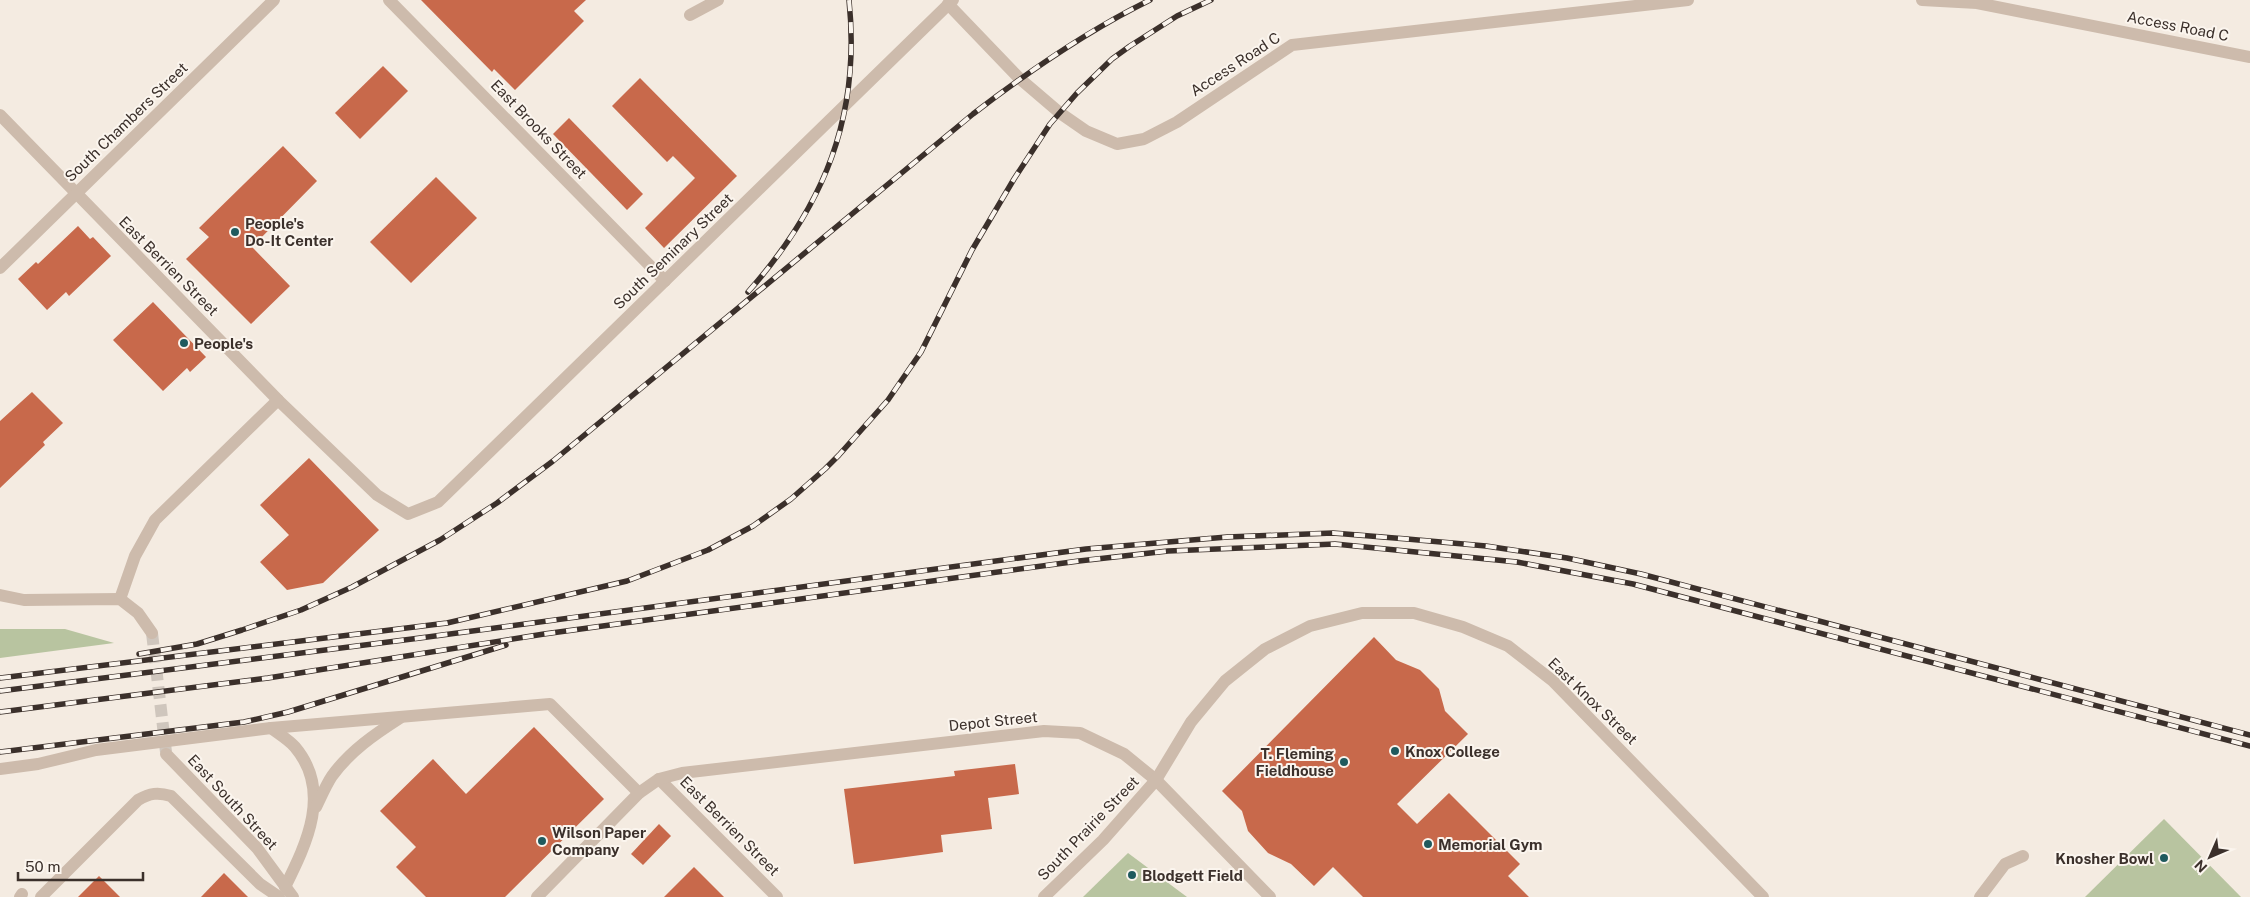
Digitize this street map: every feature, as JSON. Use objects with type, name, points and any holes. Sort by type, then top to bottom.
[{"type":"street","name":"South Chambers Street","points":[[0,268],[274,0]]},
{"type":"street","name":"East Brooks Street","points":[[389,0],[665,281]]},
{"type":"street","points":[[690,15],[718,0]]},
{"type":"street","name":"Access Road C","points":[[950,2],[1019,78],[1060,113],[1086,131],[1117,144],[1144,139],[1177,122],[1292,45],[1688,0]]},
{"type":"street","name":"Access Road C","points":[[1922,0],[1977,3],[2250,57]]},
{"type":"street","name":"South Seminary Street","points":[[408,514],[438,502],[950,2]]},
{"type":"street","name":"East Berrien Street","points":[[0,115],[278,400],[377,496],[408,514]]},
{"type":"street","points":[[120,599],[135,556],[155,520],[278,400]]},
{"type":"street","points":[[0,595],[24,600],[120,599],[138,613],[152,633]]},
{"type":"street","name":"East Knox Street","points":[[1156,780],[1191,722],[1208,701],[1225,681],[1265,649],[1310,626],[1362,613],[1414,613],[1463,628],[1508,646],[1553,681],[1763,897]]},
{"type":"street","points":[[0,770],[38,764],[96,750],[272,728],[550,704],[639,793]]},
{"type":"street","points":[[314,809],[332,776],[350,755],[367,740],[402,717]]},
{"type":"street","points":[[41,897],[138,800],[147,794],[159,793],[171,796],[260,884],[286,894],[306,846],[314,809],[314,784],[306,762],[294,746],[272,728]]},
{"type":"street","name":"Depot Street","points":[[659,779],[682,773],[1044,731],[1080,733],[1124,754],[1156,780],[1270,897]]},
{"type":"street","name":"East South Street","points":[[166,754],[257,848],[286,894]]},
{"type":"street","name":"East Berrien Street","points":[[659,779],[777,897]]},
{"type":"street","points":[[537,897],[639,793],[659,779]]},
{"type":"street","name":"South Prairie Street","points":[[1044,897],[1103,840],[1156,780]]},
{"type":"street","points":[[1980,897],[2005,864],[2023,856]]},
{"type":"green space","points":[[0,629],[65,629],[114,643],[0,658]]},
{"type":"green space","name":"Knosher Bowl","points":[[2164,819],[2241,897],[2085,897]]},
{"type":"green space","name":"Blodgett Field","points":[[1128,853],[1187,897],[1083,897]]},
{"type":"building","points":[[421,0],[586,0],[574,11],[584,21],[515,90],[494,69],[492,72]]},
{"type":"building","points":[[383,66],[408,91],[360,139],[335,113]]},
{"type":"building","points":[[640,78],[737,176],[664,248],[645,228],[695,178],[673,156],[667,162],[612,106]]},
{"type":"building","points":[[569,118],[643,194],[627,210],[553,134]]},
{"type":"building","name":"People's Do-It Center","points":[[283,146],[317,181],[252,247],[290,286],[251,324],[186,259],[209,237],[199,228]]},
{"type":"building","points":[[436,177],[477,218],[411,283],[370,242]]},
{"type":"building","points":[[78,226],[90,239],[93,237],[111,256],[69,296],[66,292],[47,310],[18,279],[36,262],[38,264]]},
{"type":"building","points":[[153,302],[206,357],[190,372],[187,368],[163,391],[113,340]]},
{"type":"building","points":[[32,392],[63,423],[43,442],[45,445],[0,488],[0,421]]},
{"type":"building","points":[[309,458],[379,530],[323,583],[287,590],[260,562],[289,535],[260,505]]},
{"type":"building","name":"T. Fleming Fieldhouse","points":[[1374,637],[1396,660],[1420,670],[1439,689],[1445,711],[1468,734],[1397,804],[1417,824],[1449,793],[1520,864],[1508,876],[1529,897],[1363,897],[1333,867],[1314,886],[1291,864],[1268,853],[1248,831],[1242,811],[1222,791]]},
{"type":"building","points":[[534,727],[604,799],[505,897],[426,897],[396,867],[416,847],[380,811],[433,759],[466,794]]},
{"type":"building","points":[[1015,764],[1019,794],[988,798],[992,829],[941,835],[943,852],[854,864],[844,789],[955,776],[954,771]]},
{"type":"building","points":[[659,824],[671,836],[643,865],[631,854]]},
{"type":"building","points":[[694,867],[724,897],[664,897]]},
{"type":"building","points":[[224,873],[248,897],[201,897]]},
{"type":"building","points":[[99,876],[120,897],[78,897]]},
{"type":"tunnel","points":[[152,633],[166,752]]},
{"type":"railway","points":[[748,292],[775,260],[798,227],[817,193],[831,158],[842,121],[849,83],[851,43],[849,0]]},
{"type":"railway","points":[[139,654],[197,644],[301,610],[352,587],[440,540],[497,503],[553,461],[973,114],[1015,82],[1059,52],[1150,0]]},
{"type":"railway","points":[[0,678],[447,623],[627,581],[708,550],[753,526],[791,499],[825,469],[888,400],[921,352],[972,250],[1014,179],[1050,124],[1077,93],[1112,59],[1177,16],[1211,0]]},
{"type":"railway","points":[[0,691],[420,638],[1086,549],[1227,537],[1333,533],[1486,546],[1567,558],[1641,574],[2250,735]]},
{"type":"railway","points":[[0,712],[268,678],[544,634],[1079,561],[1168,551],[1335,544],[1517,562],[1633,584],[2250,746]]},
{"type":"railway","points":[[0,752],[244,722],[288,712],[506,645]]},
{"type":"place","name":"People's Do-It Center","points":[[235,232]]},
{"type":"place","name":"People's","points":[[184,343]]},
{"type":"place","name":"Knox College","points":[[1395,751]]},
{"type":"place","name":"T. Fleming Fieldhouse","points":[[1344,762]]},
{"type":"place","name":"Wilson Paper Company","points":[[542,841]]},
{"type":"place","name":"Memorial Gym","points":[[1428,844]]},
{"type":"place","name":"Knosher Bowl","points":[[2164,858]]},
{"type":"place","name":"Blodgett Field","points":[[1132,875]]}]
